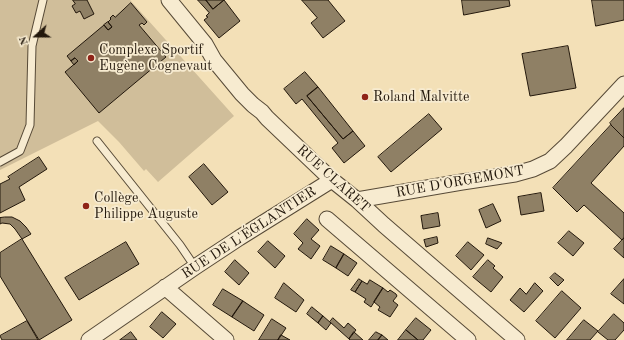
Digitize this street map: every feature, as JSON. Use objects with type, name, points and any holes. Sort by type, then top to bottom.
[{"type":"street","name":"RUE CLARET","points":[[169,0],[205,44],[214,60],[253,106],[262,112],[332,180],[518,340]]},
{"type":"street","name":"RUE D'ORGEMONT","points":[[357,200],[515,174],[533,169],[550,161],[624,84]]},
{"type":"street","name":"RUE DE L'ÉGLANTIER","points":[[89,340],[239,238],[332,180]]},
{"type":"street","points":[[327,219],[465,339]]},
{"type":"street","points":[[165,287],[226,340]]},
{"type":"lane","points":[[0,162],[20,151],[30,125],[32,46],[43,0]]},
{"type":"lane","points":[[97,141],[180,245],[195,267]]},
{"type":"shaded area","name":"Complexe Sportif Eugène Cognevaut","points":[[0,0],[130,0],[234,116],[158,182],[146,169],[144,171],[119,142],[98,121],[0,170]]},
{"type":"building","points":[[73,0],[87,0],[94,14],[84,19],[80,11],[76,13],[72,6],[75,4]]},
{"type":"building","points":[[198,0],[206,0],[213,9],[224,0],[240,21],[219,38],[204,20],[208,17],[206,16],[209,13]]},
{"type":"building","points":[[206,0],[224,0],[213,9]]},
{"type":"building","points":[[302,0],[328,0],[345,21],[323,38],[311,23],[317,18]]},
{"type":"building","points":[[462,0],[509,0],[510,6],[464,15]]},
{"type":"building","points":[[592,0],[624,0],[624,20],[596,26]]},
{"type":"building","points":[[131,3],[147,22],[144,25],[142,23],[139,25],[166,57],[99,113],[65,72],[78,61],[75,58],[71,61],[67,56],[104,25],[108,30],[112,27],[108,22],[111,19],[110,18],[113,15],[115,17]]},
{"type":"building","points":[[108,22],[112,27],[108,30],[104,25]]},
{"type":"building","points":[[568,46],[576,88],[530,96],[522,54]]},
{"type":"building","points":[[75,58],[78,61],[74,65],[71,61]]},
{"type":"building","points":[[305,72],[318,87],[307,96],[343,139],[353,131],[365,146],[344,163],[332,148],[338,143],[302,99],[296,104],[284,89]]},
{"type":"building","points":[[318,87],[353,131],[343,139],[307,96]]},
{"type":"building","points":[[624,108],[624,138],[610,123]]},
{"type":"building","points":[[429,114],[442,129],[391,172],[378,157]]},
{"type":"building","points":[[611,125],[624,138],[624,146],[591,183],[624,213],[624,238],[622,240],[584,205],[577,212],[553,188]]},
{"type":"building","points":[[39,157],[47,169],[19,187],[25,200],[0,213],[0,184],[10,179],[8,177]]},
{"type":"building","points":[[204,164],[228,192],[212,205],[189,177]]},
{"type":"building","points":[[541,193],[544,211],[521,215],[518,197]]},
{"type":"building","points":[[493,204],[501,221],[486,228],[479,210]]},
{"type":"building","points":[[438,213],[440,226],[423,229],[421,216]]},
{"type":"building","points":[[12,217],[20,221],[31,234],[22,239],[10,224],[0,224],[0,218]]},
{"type":"building","points":[[307,219],[319,230],[311,239],[320,246],[311,259],[298,249],[303,243],[294,234]]},
{"type":"building","points":[[569,231],[584,243],[573,256],[558,243]]},
{"type":"building","points":[[437,237],[438,243],[426,247],[424,240]]},
{"type":"building","points":[[488,238],[502,243],[497,249],[486,244]]},
{"type":"building","points":[[624,238],[624,258],[614,249]]},
{"type":"building","points":[[22,239],[72,320],[39,340],[0,276],[0,253]]},
{"type":"building","points":[[268,241],[285,256],[275,268],[258,252]]},
{"type":"building","points":[[126,242],[139,264],[79,300],[65,278]]},
{"type":"building","points":[[468,242],[484,255],[471,270],[456,256]]},
{"type":"building","points":[[331,246],[344,254],[336,268],[323,260]]},
{"type":"building","points":[[344,254],[357,263],[348,276],[336,268]]},
{"type":"building","points":[[235,260],[249,273],[239,285],[225,272]]},
{"type":"building","points":[[488,260],[495,266],[493,268],[503,277],[491,292],[473,277]]},
{"type":"building","points":[[555,273],[564,280],[558,286],[550,278]]},
{"type":"building","points":[[359,279],[362,281],[355,292],[351,290]]},
{"type":"building","points":[[624,279],[624,304],[611,294]]},
{"type":"building","points":[[370,280],[383,288],[371,307],[364,302],[366,299],[355,292],[362,281],[367,284]]},
{"type":"building","points":[[284,283],[304,300],[296,312],[275,298]]},
{"type":"building","points":[[535,283],[543,291],[524,312],[510,300],[520,288],[526,294]]},
{"type":"building","points":[[383,288],[388,292],[390,290],[397,296],[393,301],[398,305],[390,317],[378,310],[380,307],[374,302]]},
{"type":"building","points":[[223,289],[243,301],[232,317],[213,305]]},
{"type":"building","points":[[562,291],[581,308],[555,338],[536,321]]},
{"type":"building","points":[[243,301],[264,315],[254,331],[232,317]]},
{"type":"building","points":[[312,307],[323,316],[318,323],[307,314]]},
{"type":"building","points":[[162,312],[176,324],[163,338],[150,327]]},
{"type":"building","points":[[614,314],[624,323],[624,330],[615,340],[608,340],[598,332]]},
{"type":"building","points":[[323,316],[331,323],[326,330],[318,323]]},
{"type":"building","points":[[333,318],[344,328],[348,323],[356,330],[349,339],[330,322]]},
{"type":"building","points":[[416,318],[431,330],[423,340],[418,340],[406,330]]},
{"type":"building","points":[[272,319],[286,328],[278,340],[259,340]]},
{"type":"building","points":[[584,320],[598,331],[590,340],[567,340]]},
{"type":"building","points":[[27,321],[38,340],[2,340],[0,336]]},
{"type":"building","points":[[406,330],[418,340],[398,340]]},
{"type":"building","points":[[131,332],[137,340],[120,340]]},
{"type":"building","points":[[354,332],[363,340],[350,340],[349,339]]},
{"type":"building","points":[[376,332],[382,335],[378,340],[369,340]]},
{"type":"building","points":[[281,335],[290,340],[278,340]]},
{"type":"building","points":[[382,335],[388,340],[378,340]]},
{"type":"place","name":"Complexe Sportif Eugène Cognevaut","points":[[91,58]]},
{"type":"place","name":"Roland Malvitte","points":[[365,97]]},
{"type":"place","name":"Collège Philippe Auguste","points":[[86,206]]}]
